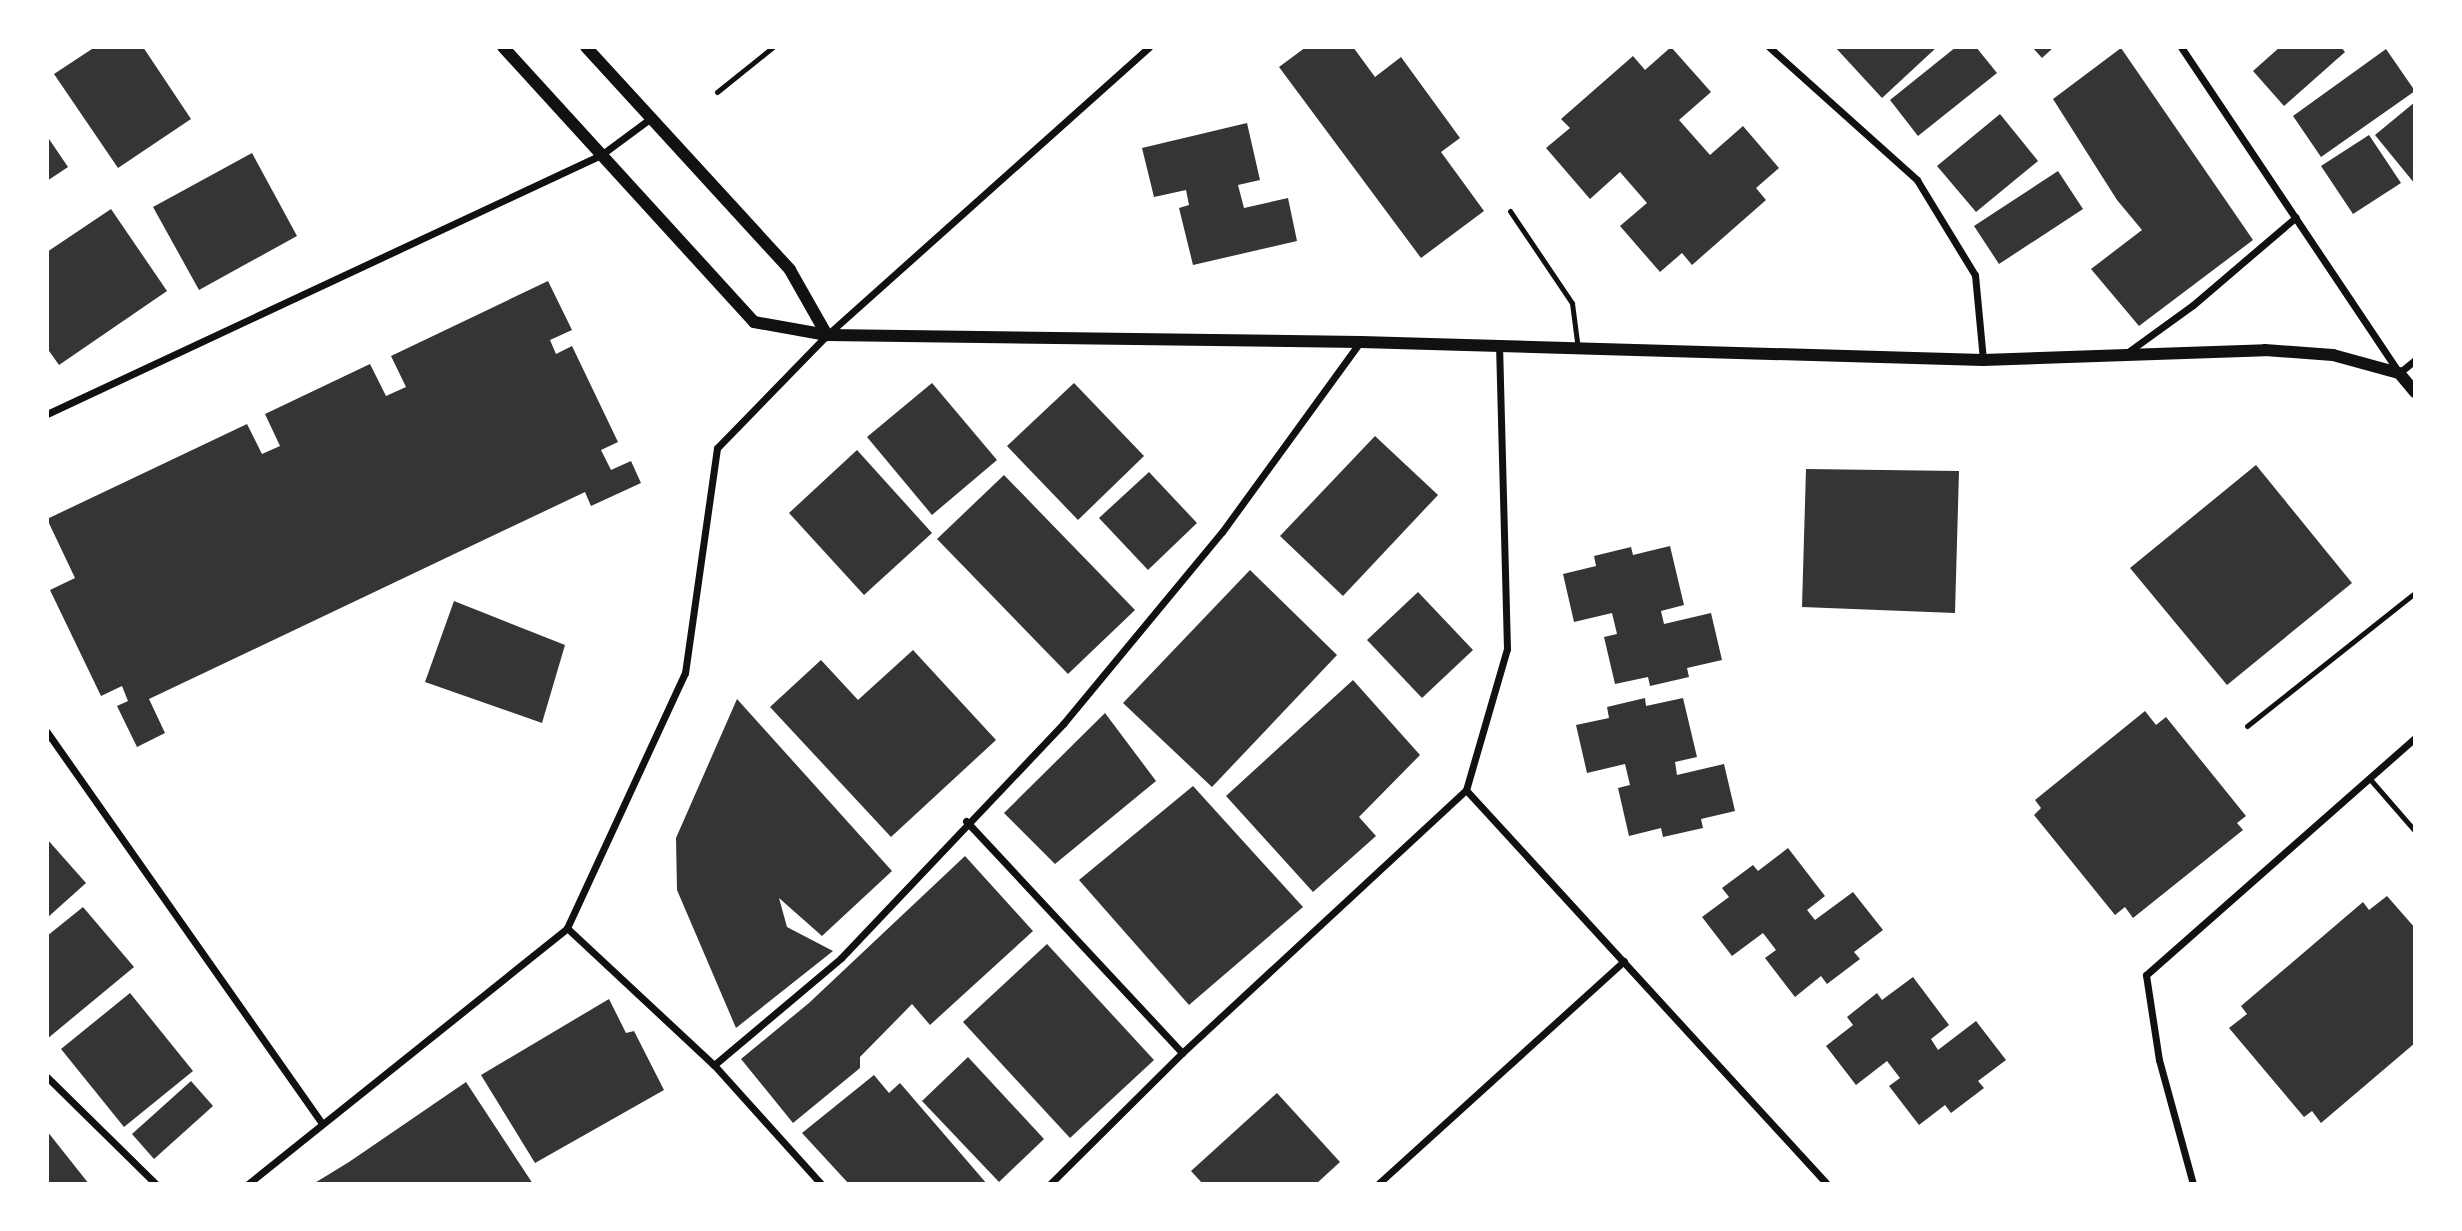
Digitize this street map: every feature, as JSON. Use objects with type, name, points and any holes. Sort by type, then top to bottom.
[{"type":"street","points":[[503,47],[754,322],[827,335],[1361,342],[1578,351],[1983,360],[2128,352],[2264,350],[2333,355],[2399,373]]},
{"type":"street","points":[[586,47],[790,270],[827,335]]},
{"type":"street","points":[[248,1184],[567,928],[685,673],[717,448],[827,335],[1149,47]]},
{"type":"street","points":[[1769,47],[1917,180],[1975,275],[1983,360]]},
{"type":"street","points":[[2181,47],[2399,373],[2415,392]]},
{"type":"street","points":[[47,414],[601,155],[651,118]]},
{"type":"street","points":[[2128,352],[2193,305],[2296,217]]},
{"type":"street","points":[[714,1065],[841,958],[967,821],[1063,723],[1223,532],[1361,342]]},
{"type":"street","points":[[1051,1184],[1182,1053],[1466,790],[1507,649],[1499,348]]},
{"type":"street","points":[[2399,373],[2415,360]]},
{"type":"street","points":[[47,732],[323,1124]]},
{"type":"street","points":[[2193,1184],[2159,1060],[2146,975],[2415,738]]},
{"type":"street","points":[[1466,790],[1827,1184]]},
{"type":"street","points":[[967,821],[1182,1053]]},
{"type":"street","points":[[567,928],[714,1065],[821,1184]]},
{"type":"street","points":[[1378,1184],[1624,961]]},
{"type":"street","points":[[47,1077],[156,1184]]},
{"type":"lane","points":[[718,92],[773,47]]},
{"type":"lane","points":[[1510,211],[1572,303],[1578,351]]},
{"type":"lane","points":[[2247,726],[2415,593]]},
{"type":"lane","points":[[2369,778],[2415,831]]},
{"type":"building","points":[[95,47],[143,47],[191,119],[118,168],[54,74]]},
{"type":"building","points":[[1306,47],[1353,47],[1375,77],[1401,57],[1460,138],[1441,152],[1484,211],[1421,258],[1279,67]]},
{"type":"building","points":[[1671,47],[1711,92],[1679,120],[1710,155],[1743,126],[1779,168],[1756,188],[1766,200],[1692,265],[1682,253],[1660,272],[1620,226],[1647,203],[1620,172],[1590,199],[1546,148],[1570,128],[1561,119],[1633,56],[1645,70]]},
{"type":"building","points":[[1835,47],[1937,47],[1882,98]]},
{"type":"building","points":[[1956,47],[1976,47],[1997,73],[1918,136],[1890,100]]},
{"type":"building","points":[[2032,47],[2054,47],[2042,58]]},
{"type":"building","points":[[2280,47],[2341,47],[2345,52],[2284,106],[2253,71]]},
{"type":"building","points":[[2121,48],[2253,240],[2139,326],[2091,269],[2142,230],[2117,200],[2053,99]]},
{"type":"building","points":[[2386,49],[2415,91],[2321,157],[2293,116]]},
{"type":"building","points":[[2415,102],[2415,184],[2375,135]]},
{"type":"building","points":[[2000,114],[2038,161],[1976,212],[1937,166]]},
{"type":"building","points":[[1247,123],[1260,180],[1238,185],[1244,208],[1288,198],[1297,241],[1193,265],[1179,208],[1189,205],[1186,190],[1154,197],[1142,148]]},
{"type":"building","points":[[2369,135],[2401,183],[2353,214],[2321,166]]},
{"type":"building","points":[[47,136],[68,167],[47,181]]},
{"type":"building","points":[[252,153],[297,236],[199,290],[153,207]]},
{"type":"building","points":[[2058,171],[2083,209],[1999,264],[1974,226]]},
{"type":"building","points":[[111,209],[167,291],[59,365],[47,348],[47,252]]},
{"type":"building","points":[[548,281],[572,330],[550,340],[556,354],[572,346],[618,442],[601,450],[611,470],[631,461],[641,483],[591,506],[585,492],[149,699],[165,733],[137,747],[117,706],[128,701],[122,686],[101,696],[50,590],[75,578],[47,519],[247,424],[262,454],[280,446],[265,414],[370,364],[386,396],[406,387],[391,356]]},
{"type":"building","points":[[932,383],[997,460],[932,515],[867,437]]},
{"type":"building","points":[[1074,383],[1144,456],[1078,520],[1007,446]]},
{"type":"building","points":[[1375,436],[1438,495],[1343,596],[1280,536]]},
{"type":"building","points":[[857,450],[932,533],[864,595],[789,513]]},
{"type":"building","points":[[2256,465],[2352,583],[2227,685],[2130,568]]},
{"type":"building","points":[[1806,469],[1959,471],[1955,613],[1802,607]]},
{"type":"building","points":[[1149,472],[1197,523],[1148,570],[1099,518]]},
{"type":"building","points":[[1004,475],[1135,610],[1068,674],[937,539]]},
{"type":"building","points":[[1670,546],[1684,605],[1661,611],[1664,624],[1711,613],[1722,660],[1687,668],[1689,677],[1650,686],[1648,677],[1615,684],[1604,637],[1617,634],[1612,613],[1574,622],[1563,574],[1596,566],[1594,556],[1631,547],[1633,555]]},
{"type":"building","points":[[1250,570],[1337,655],[1212,787],[1123,703]]},
{"type":"building","points":[[1418,592],[1473,650],[1422,698],[1367,640]]},
{"type":"building","points":[[454,601],[565,645],[542,723],[425,682]]},
{"type":"building","points":[[913,650],[996,740],[891,837],[770,707],[821,660],[858,700]]},
{"type":"building","points":[[1353,680],[1420,755],[1359,817],[1376,836],[1313,892],[1226,796]]},
{"type":"building","points":[[1645,698],[1646,706],[1683,698],[1697,757],[1675,762],[1677,775],[1724,764],[1735,811],[1701,819],[1703,828],[1663,837],[1661,828],[1629,836],[1618,788],[1630,785],[1625,764],[1587,773],[1576,725],[1609,718],[1607,707]]},
{"type":"building","points":[[737,699],[892,871],[822,936],[779,898],[787,927],[833,951],[736,1028],[677,890],[676,838]]},
{"type":"building","points":[[2145,711],[2156,725],[2166,717],[2246,816],[2237,823],[2243,830],[2133,918],[2125,907],[2115,915],[2034,815],[2041,808],[2035,800]]},
{"type":"building","points":[[1105,713],[1156,781],[1055,864],[1004,813]]},
{"type":"building","points":[[1193,786],[1303,907],[1189,1005],[1079,880]]},
{"type":"building","points":[[47,839],[86,883],[47,918]]},
{"type":"building","points":[[1788,848],[1825,896],[1807,910],[1815,920],[1853,892],[1883,930],[1854,952],[1860,959],[1827,984],[1821,976],[1795,997],[1765,958],[1776,950],[1763,933],[1732,956],[1702,917],[1729,897],[1722,888],[1753,865],[1758,871]]},
{"type":"building","points":[[965,856],[1033,931],[930,1025],[912,1004],[860,1057],[860,1068],[793,1123],[741,1059],[809,1003]]},
{"type":"building","points":[[2387,896],[2415,928],[2415,1043],[2321,1123],[2312,1111],[2304,1117],[2229,1028],[2247,1014],[2241,1006],[2363,902],[2369,910]]},
{"type":"building","points":[[83,907],[134,967],[47,1039],[47,936]]},
{"type":"building","points":[[1047,944],[1154,1060],[1070,1138],[963,1022]]},
{"type":"building","points":[[1913,977],[1949,1025],[1931,1039],[1938,1050],[1976,1021],[2006,1060],[1978,1081],[1984,1088],[1951,1113],[1945,1105],[1919,1125],[1889,1086],[1900,1078],[1887,1061],[1856,1085],[1826,1046],[1853,1025],[1847,1017],[1877,993],[1882,1000]]},
{"type":"building","points":[[130,993],[193,1071],[124,1127],[61,1049]]},
{"type":"building","points":[[609,999],[626,1033],[634,1031],[664,1090],[535,1163],[481,1075]]},
{"type":"building","points":[[968,1057],[1044,1139],[999,1182],[922,1101]]},
{"type":"building","points":[[874,1075],[889,1093],[900,1083],[987,1184],[849,1184],[802,1133]]},
{"type":"building","points":[[191,1081],[213,1106],[154,1159],[132,1134]]},
{"type":"building","points":[[466,1082],[533,1184],[313,1184],[349,1162]]},
{"type":"building","points":[[1277,1093],[1340,1162],[1316,1184],[1203,1184],[1191,1171]]},
{"type":"building","points":[[47,1131],[89,1184],[47,1184]]}]
